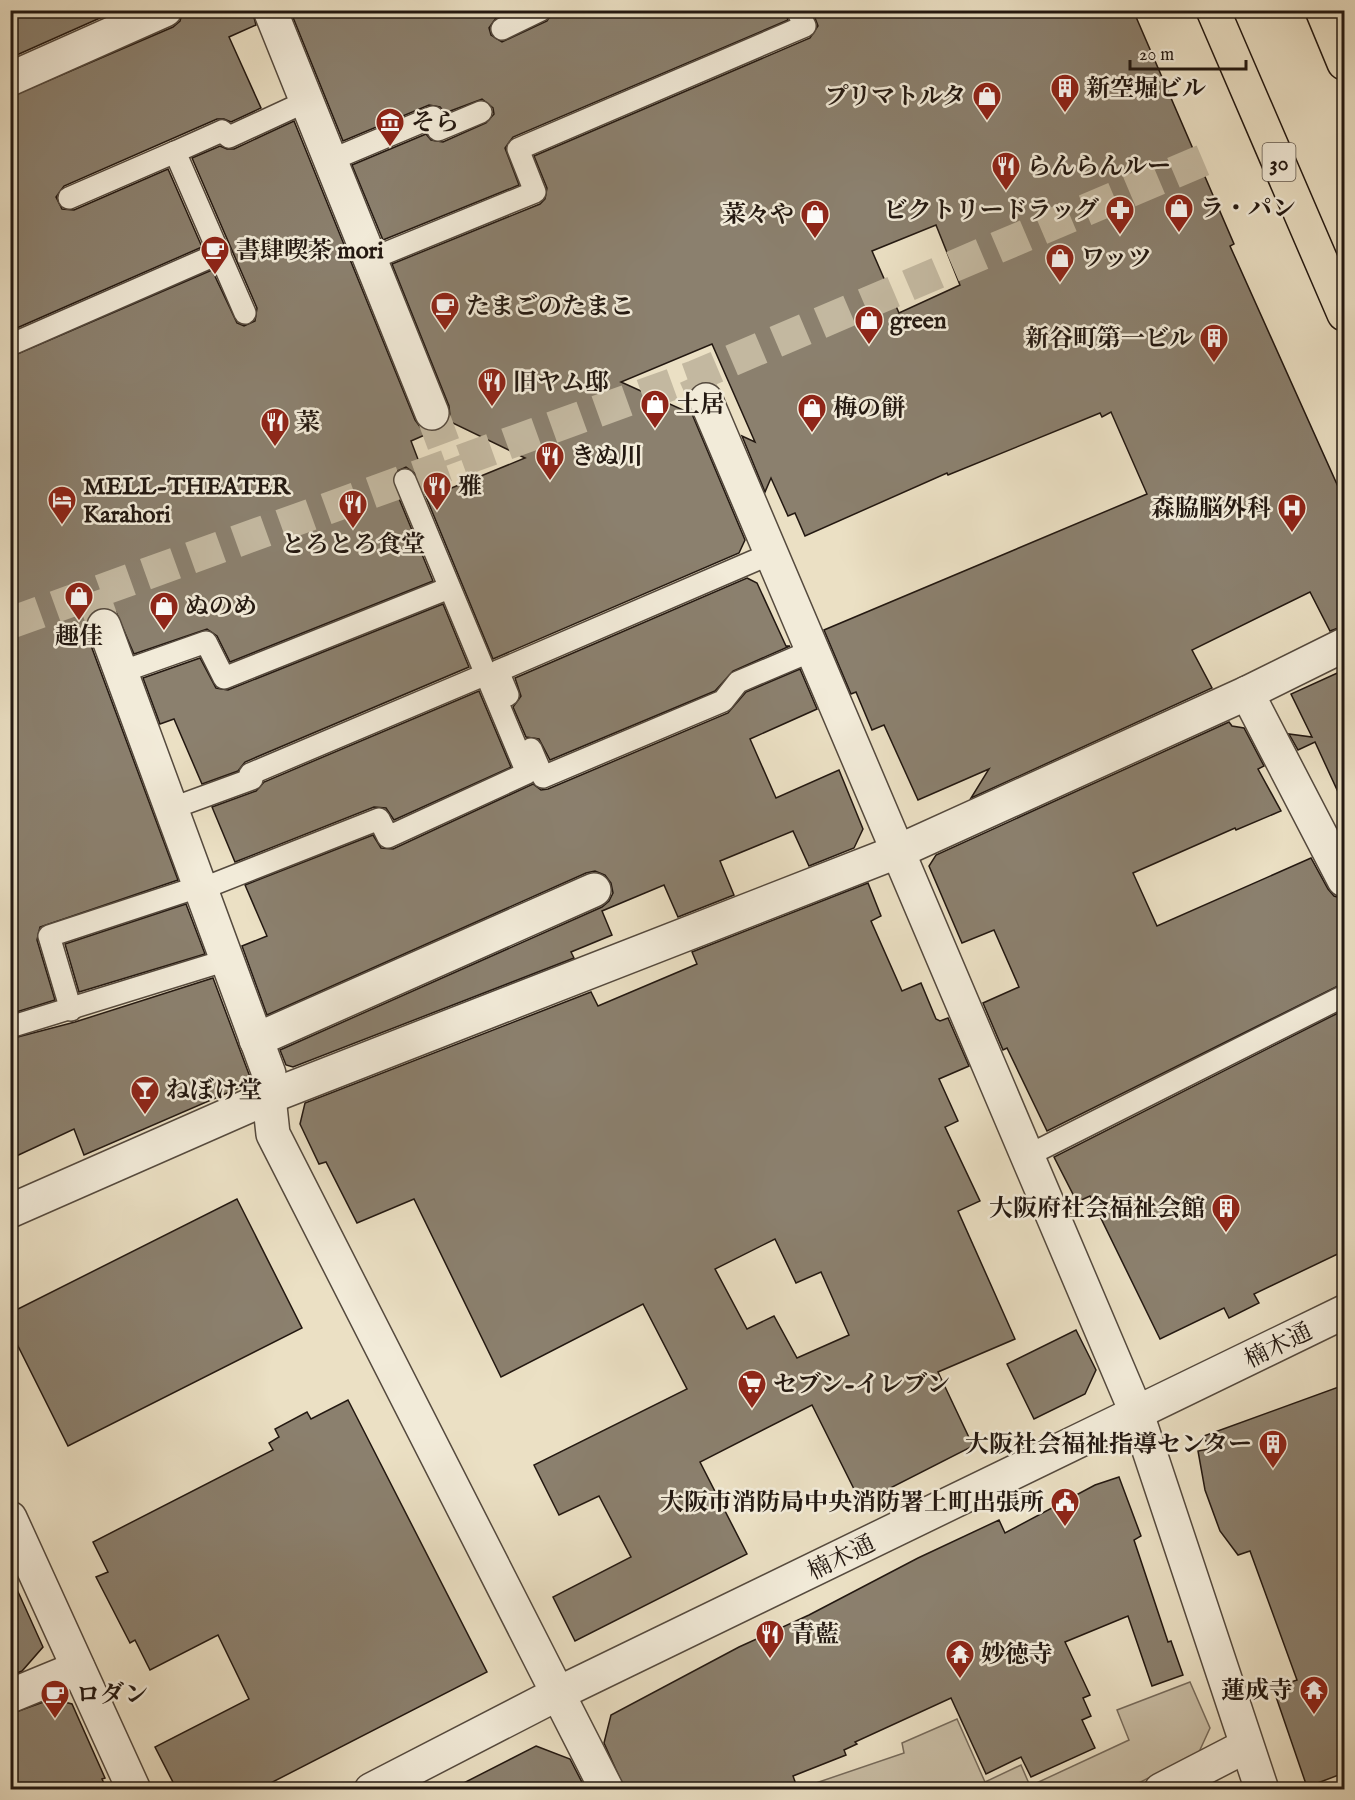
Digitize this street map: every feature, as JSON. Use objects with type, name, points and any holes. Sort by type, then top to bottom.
[{"type":"main road","name":"30","points":[[1213,10],[1344,314]]},
{"type":"main road","points":[[1322,10],[1344,63]]},
{"type":"street","points":[[10,79],[165,10]]},
{"type":"street","points":[[270,10],[432,413]]},
{"type":"street","points":[[706,400],[811,651],[1029,1155],[1137,1414],[1262,1790]]},
{"type":"street","points":[[104,626],[198,887],[269,1074],[273,1134],[560,1693],[607,1790]]},
{"type":"street","points":[[10,1211],[269,1097],[899,851],[1248,693],[1344,645]]},
{"type":"street","points":[[1248,693],[1344,880]]},
{"type":"street","points":[[256,1040],[594,890]]},
{"type":"street","name":"楠木通","points":[[371,1790],[560,1693],[1344,1312]]},
{"type":"street","points":[[10,1518],[134,1790]]},
{"type":"street","points":[[10,1696],[78,1668]]},
{"type":"street","points":[[1161,1790],[1246,1746]]},
{"type":"lane","points":[[502,29],[541,10]]},
{"type":"lane","points":[[371,259],[535,192],[518,148],[805,26],[797,10]]},
{"type":"lane","points":[[69,198],[222,131],[229,137],[307,101]]},
{"type":"lane","points":[[331,160],[433,117],[438,130],[481,112]]},
{"type":"lane","points":[[176,152],[245,313]]},
{"type":"lane","points":[[10,345],[220,253]]},
{"type":"lane","points":[[71,1010],[50,936],[198,887],[209,886],[379,819],[388,837],[527,773],[484,675],[405,480]]},
{"type":"lane","points":[[770,554],[498,671],[543,777],[723,701],[738,681],[811,651]]},
{"type":"lane","points":[[121,672],[206,642],[224,678],[449,588]]},
{"type":"lane","points":[[170,809],[252,779],[250,774],[484,675]]},
{"type":"lane","points":[[10,1028],[227,960]]},
{"type":"lane","points":[[1029,1155],[1344,996]]},
{"type":"shaded area","points":[[1190,1682],[1210,1728],[1199,1752],[1127,1789],[808,1790],[807,1786],[904,1753],[902,1743],[957,1719],[985,1782],[1021,1765],[1030,1786],[1129,1740],[1117,1710]]},
{"type":"building","points":[[10,10],[118,10],[10,58]]},
{"type":"building","points":[[183,10],[252,10],[256,25],[229,37],[261,108],[231,122],[217,119],[64,186],[56,197],[62,209],[74,210],[168,169],[202,247],[10,331],[10,97],[173,27],[180,21]]},
{"type":"building","points":[[290,10],[511,10],[496,18],[489,28],[491,35],[502,42],[547,21],[554,10],[784,10],[788,20],[513,137],[505,148],[519,185],[383,240],[352,165],[426,134],[431,140],[443,142],[486,123],[494,114],[493,108],[482,99],[445,113],[440,107],[429,105],[343,141]]},
{"type":"building","points":[[812,10],[1133,10],[1234,244],[1230,246],[1344,500],[1344,626],[1330,631],[1310,592],[1192,650],[1212,688],[971,798],[989,769],[918,800],[884,725],[872,730],[856,692],[851,694],[824,630],[1147,494],[1111,412],[1102,417],[1100,413],[948,475],[947,473],[805,536],[795,513],[788,516],[771,478],[765,492],[742,436],[755,442],[712,344],[621,382],[692,414],[745,540],[739,553],[493,659],[417,475],[406,467],[395,472],[393,484],[433,581],[230,662],[217,636],[207,629],[134,654],[116,612],[107,608],[98,608],[90,614],[86,622],[86,632],[178,880],[40,927],[37,940],[55,1000],[10,1014],[10,357],[212,270],[237,323],[244,326],[255,321],[257,308],[192,158],[220,146],[234,149],[294,121],[415,420],[421,428],[434,431],[411,441],[432,496],[525,458],[453,423],[444,426],[450,416],[449,406],[392,264],[540,204],[545,199],[547,188],[534,156],[810,38],[818,26]],"holes":[[[936,225],[960,285],[899,313],[872,251]]]},
{"type":"building","points":[[747,578],[757,583],[786,646],[790,646],[733,671],[715,691],[550,760],[539,739],[526,737],[513,707],[521,696],[515,678]]},
{"type":"building","points":[[443,604],[469,667],[245,762],[238,771],[202,784],[174,719],[160,724],[143,678],[200,658],[216,688],[228,690]]},
{"type":"building","points":[[800,669],[817,709],[750,739],[776,798],[839,770],[863,829],[854,848],[809,866],[793,831],[720,861],[734,895],[678,917],[664,885],[602,911],[612,935],[571,952],[574,958],[293,1067],[286,1065],[280,1050],[602,907],[613,893],[611,883],[605,875],[595,871],[586,873],[267,1015],[242,946],[267,936],[245,885],[373,835],[381,848],[393,849],[533,784],[541,790],[548,789],[728,713],[746,692]]},
{"type":"building","points":[[1344,670],[1344,805],[1315,742],[1298,750],[1289,734],[1312,737],[1291,694]]},
{"type":"building","points":[[479,691],[511,767],[394,820],[386,808],[374,807],[235,862],[212,807],[256,791],[264,782]]},
{"type":"building","points":[[1229,722],[1232,726],[1244,728],[1264,766],[1258,769],[1281,811],[1236,830],[1235,828],[1133,873],[1157,926],[1311,858],[1328,889],[1334,896],[1344,899],[1344,983],[1047,1131],[1007,1048],[1003,1050],[983,1003],[1019,987],[994,930],[962,943],[929,866],[936,855]]},
{"type":"building","points":[[868,883],[881,916],[871,921],[902,991],[921,983],[936,1019],[940,1021],[948,1018],[969,1066],[939,1079],[958,1121],[945,1127],[980,1201],[958,1211],[1015,1339],[938,1372],[973,1446],[861,1503],[812,1405],[700,1462],[747,1554],[575,1641],[553,1597],[631,1557],[599,1496],[559,1515],[534,1465],[687,1389],[643,1304],[501,1377],[414,1199],[357,1223],[326,1162],[319,1164],[300,1124],[305,1103],[591,992],[598,1006],[697,964],[692,952]],"holes":[[[775,1239],[796,1283],[821,1272],[849,1335],[797,1358],[774,1316],[747,1329],[715,1269]]]},
{"type":"building","points":[[186,904],[205,954],[79,992],[65,944]]},
{"type":"building","points":[[213,978],[250,1077],[248,1084],[84,1155],[74,1129],[10,1159],[10,1039],[75,1022]]},
{"type":"building","points":[[1344,1010],[1344,1251],[1254,1294],[1259,1303],[1229,1318],[1224,1308],[1160,1339],[1090,1196],[1077,1202],[1054,1157]]},
{"type":"building","points":[[237,1199],[302,1328],[68,1446],[10,1330],[10,1313]]},
{"type":"building","points":[[1076,1330],[1096,1370],[1085,1394],[1034,1419],[1007,1364]]},
{"type":"building","points":[[1344,1385],[1344,1773],[1307,1787],[1273,1688],[1297,1680],[1250,1551],[1238,1555],[1220,1531],[1205,1490],[1198,1451],[1209,1449],[1204,1436]]},
{"type":"building","points":[[348,1400],[487,1672],[257,1790],[177,1790],[155,1747],[249,1699],[218,1635],[150,1670],[135,1640],[130,1643],[96,1577],[108,1572],[93,1542],[273,1450],[269,1443],[279,1437],[275,1429],[307,1412],[311,1419]]},
{"type":"building","points":[[1119,1477],[1141,1536],[1134,1540],[1168,1642],[1171,1641],[1183,1675],[1152,1686],[1128,1616],[1065,1642],[1090,1695],[1083,1698],[1091,1716],[1082,1720],[1095,1748],[1031,1777],[1021,1757],[986,1774],[951,1698],[855,1742],[857,1744],[844,1750],[846,1755],[793,1776],[798,1790],[625,1790],[604,1743],[611,1715],[739,1647],[809,1615],[918,1558],[999,1520],[1005,1533],[1095,1485]]},
{"type":"building","points":[[10,1574],[43,1647],[22,1671],[10,1676]]},
{"type":"building","points":[[52,1699],[72,1704],[105,1778],[102,1779],[107,1790],[10,1790],[10,1714]]},
{"type":"building","points":[[536,1746],[570,1759],[586,1790],[450,1790]]},
{"type":"tunnel","points":[[10,623],[695,376],[1213,156]]},
{"type":"tunnel","points":[[695,376],[706,400]]},
{"type":"tunnel","points":[[432,413],[451,464]]},
{"type":"tunnel","points":[[92,592],[104,626]]},
{"type":"place","name":"新空堀ビル","points":[[1065,114]]},
{"type":"place","name":"プリマトルタ","points":[[987,122]]},
{"type":"place","name":"そら","points":[[390,148]]},
{"type":"place","name":"らんらんルー","points":[[1006,192]]},
{"type":"place","name":"ラ・パン","points":[[1179,234]]},
{"type":"place","name":"ビクトリードラッグ","points":[[1120,236]]},
{"type":"place","name":"菜々や","points":[[815,240]]},
{"type":"place","name":"書肆喫茶 mori","points":[[215,276]]},
{"type":"place","name":"ワッツ","points":[[1060,284]]},
{"type":"place","name":"たまごのたまこ","points":[[445,332]]},
{"type":"place","name":"green","points":[[869,346]]},
{"type":"place","name":"新谷町第一ビル","points":[[1214,364]]},
{"type":"place","name":"旧ヤム邸","points":[[492,408]]},
{"type":"place","name":"土居","points":[[655,430]]},
{"type":"place","name":"梅の餅","points":[[812,434]]},
{"type":"place","name":"菜","points":[[275,448]]},
{"type":"place","name":"きぬ川","points":[[550,482]]},
{"type":"place","name":"雅","points":[[437,512]]},
{"type":"place","name":"MELL-THEATER Karahori","points":[[62,526]]},
{"type":"place","name":"とろとろ食堂","points":[[353,530]]},
{"type":"place","name":"森脇脳外科","points":[[1292,534]]},
{"type":"place","name":"趣佳","points":[[79,622]]},
{"type":"place","name":"ぬのめ","points":[[164,632]]},
{"type":"place","name":"ねぼけ堂","points":[[145,1116]]},
{"type":"place","name":"大阪府社会福祉会館","points":[[1226,1234]]},
{"type":"place","name":"セブン-イレブン","points":[[752,1410]]},
{"type":"place","name":"大阪社会福祉指導センター","points":[[1273,1470]]},
{"type":"place","name":"大阪市消防局中央消防署上町出張所","points":[[1065,1528]]},
{"type":"place","name":"青藍","points":[[770,1660]]},
{"type":"place","name":"妙徳寺","points":[[960,1680]]},
{"type":"place","name":"蓮成寺","points":[[1314,1716]]},
{"type":"place","name":"ロダン","points":[[55,1720]]}]
